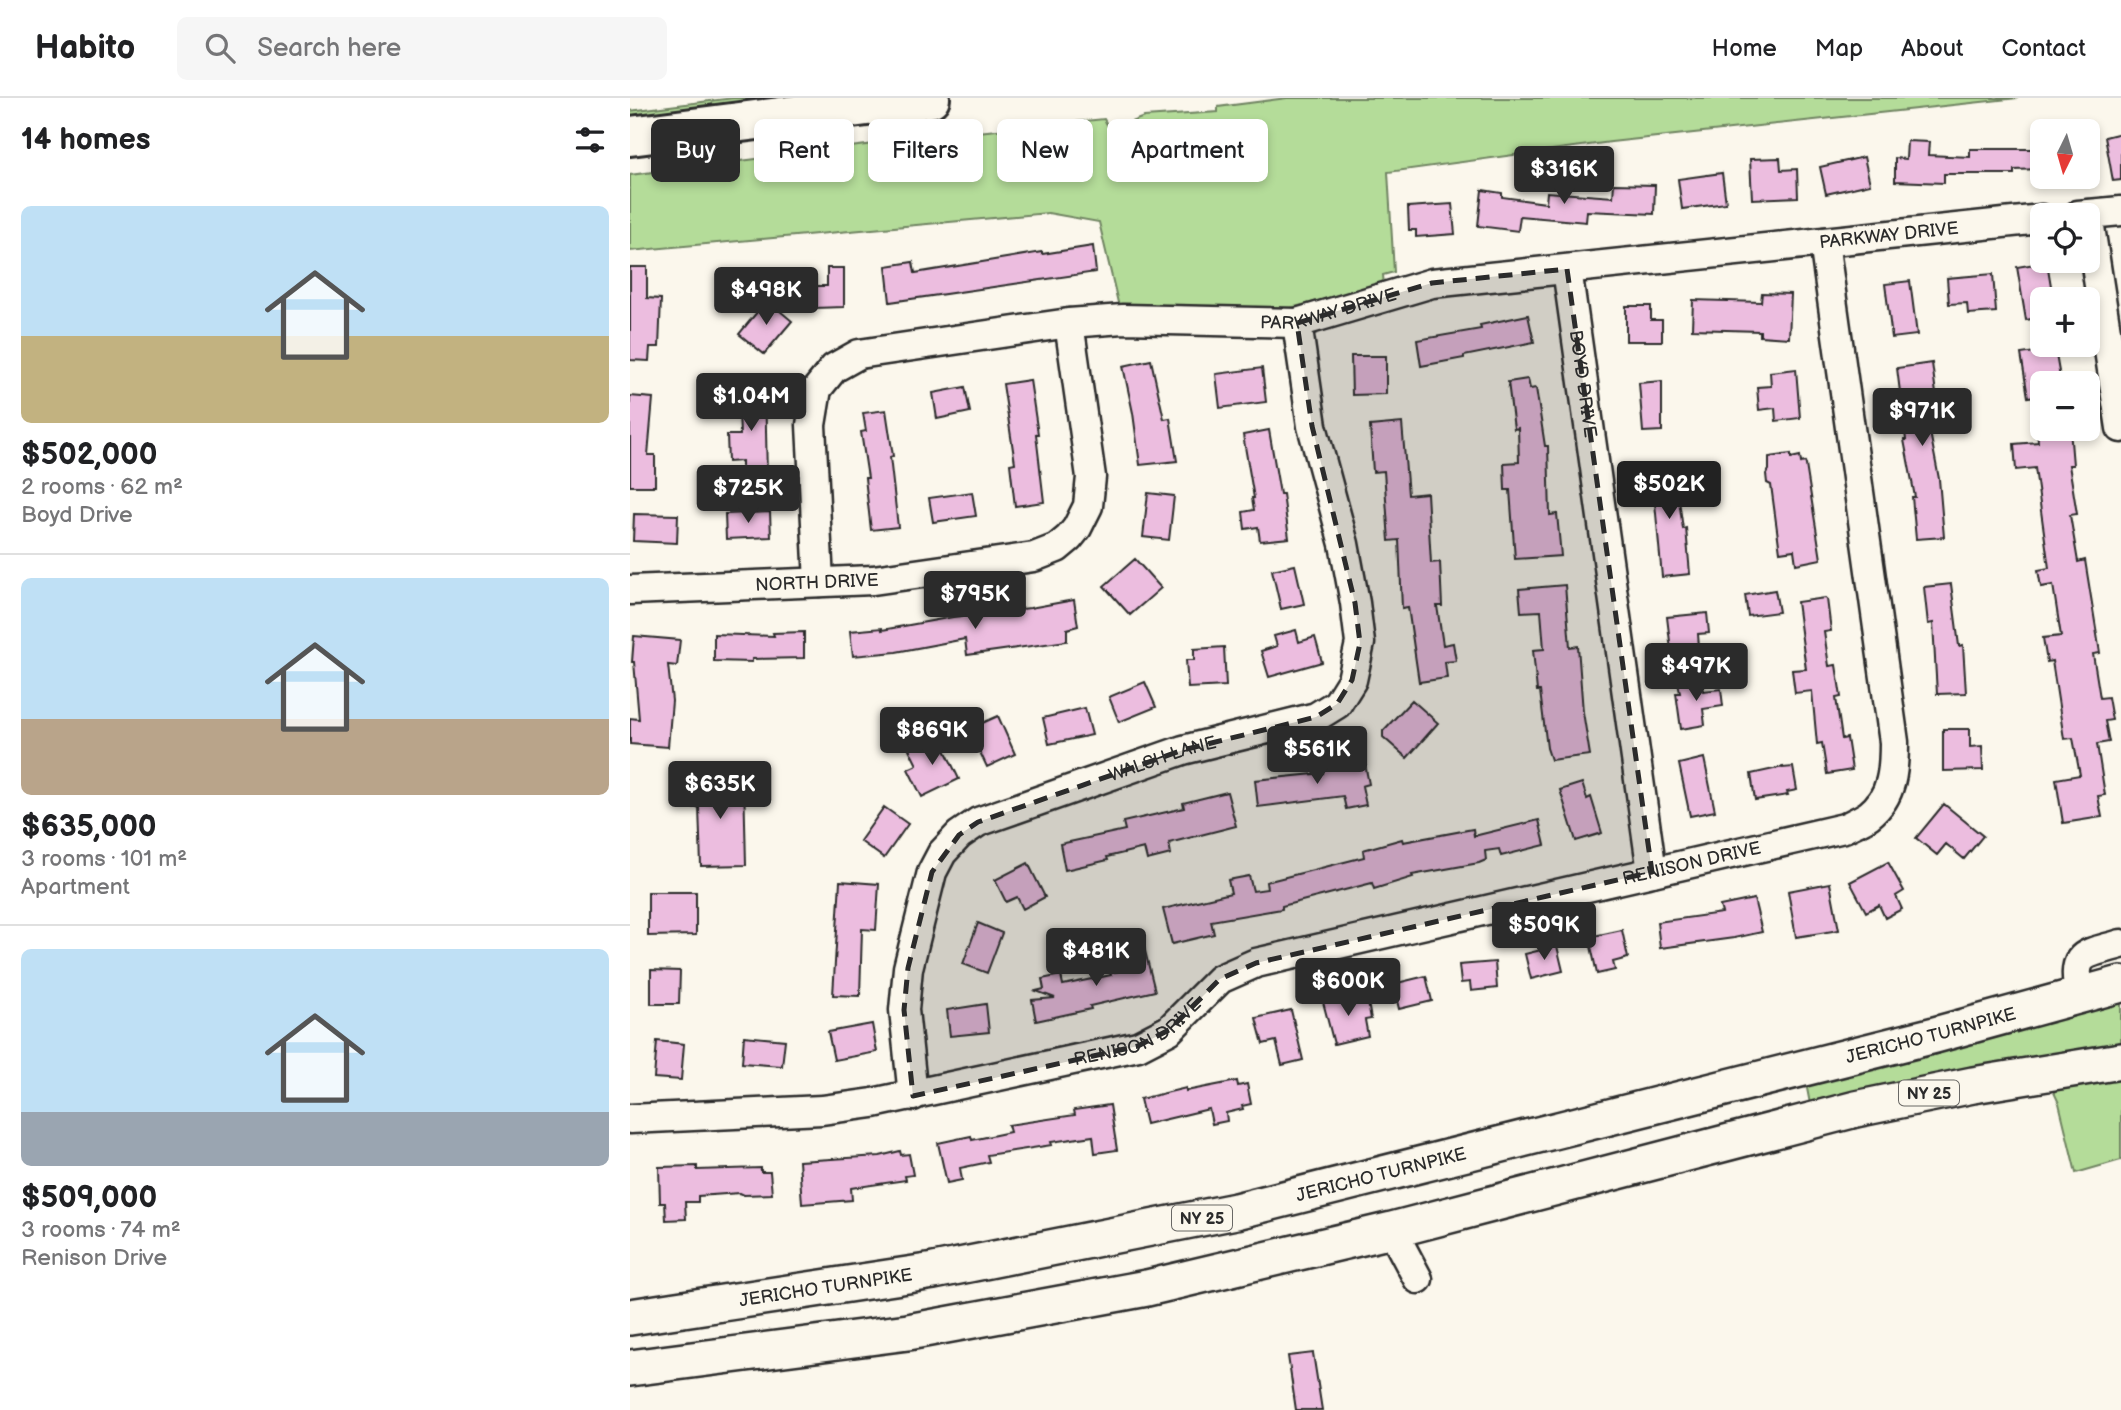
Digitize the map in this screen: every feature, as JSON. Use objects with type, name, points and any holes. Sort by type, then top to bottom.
[{"type":"highway","points":[[630,136],[930,98]]},
{"type":"main road","name":"JERICHO TURNPIKE","points":[[630,1317],[934,1272],[1236,1212],[1935,1035],[2121,984]]},
{"type":"main road","name":"NY 25","points":[[630,1368],[908,1332],[1147,1288],[1392,1230],[1776,1128],[1900,1099],[2121,1061]]},
{"type":"main road","points":[[1765,1077],[1776,1128]]},
{"type":"street","points":[[2100,213],[2121,211]]},
{"type":"street","name":"PARKWAY DRIVE","points":[[819,582],[811,425],[817,389],[834,368],[859,354],[1069,323],[1123,319],[1297,323],[1432,284],[2030,220]]},
{"type":"street","name":"RENISON DRIVE","points":[[630,1119],[822,1110],[913,1096],[1138,1046],[1169,1030],[1220,979],[1256,963],[1844,828],[1870,815],[1884,799],[1892,782],[1894,742],[1824,242]]},
{"type":"street","name":"BOYD DRIVE","points":[[1567,269],[1652,872]]},
{"type":"street","points":[[2093,273],[2121,428]]},
{"type":"street","name":"NORTH DRIVE","points":[[630,590],[873,580],[1034,556],[1057,548],[1077,528],[1088,506],[1091,477],[1069,323]]},
{"type":"street","name":"WALSH LANE","points":[[913,1096],[904,1010],[908,968],[932,872],[942,853],[959,835],[978,822],[1183,750],[1316,717],[1337,704],[1352,680],[1360,643],[1355,603],[1344,544],[1312,426],[1297,323]]},
{"type":"street","points":[[2080,996],[2075,974],[2079,961],[2085,955],[2121,944]]},
{"type":"street","points":[[1392,1230],[1418,1279]]},
{"type":"highlighted area","points":[[1567,269],[1652,872],[1256,963],[1220,979],[1169,1030],[1138,1046],[913,1096],[904,1010],[908,968],[932,872],[959,835],[978,822],[1183,750],[1316,717],[1337,704],[1352,680],[1360,643],[1355,603],[1312,426],[1297,323],[1432,283]]},
{"type":"green space","points":[[734,98],[801,98],[630,121],[630,111]]},
{"type":"green space","points":[[1287,98],[2018,98],[1611,142],[1388,172],[1394,272],[1383,275],[1384,285],[1282,310],[1119,307],[1099,222],[1048,213],[630,251],[630,175],[651,172],[651,182],[740,182],[740,161],[754,159],[754,182],[854,182],[854,147],[868,145],[868,182],[983,182],[983,131],[997,130],[997,182],[1093,182],[1093,120],[1104,119],[1107,124],[1107,182],[1268,182],[1268,119],[1139,119],[1218,112],[1218,107]]},
{"type":"green space","points":[[2121,984],[2121,1160],[2076,1173],[2059,1103],[2045,1073],[1813,1119],[1803,1068]]},
{"type":"building","points":[[2121,133],[2121,180],[2113,181],[2105,137]]},
{"type":"building","points":[[1907,141],[1929,142],[1928,155],[1970,157],[1970,149],[2030,149],[2030,169],[2014,170],[2014,174],[1944,174],[1944,183],[1895,181],[1895,158],[1906,159]]},
{"type":"building","points":[[1864,157],[1870,184],[1826,194],[1820,167]]},
{"type":"building","points":[[1780,158],[1781,170],[1797,169],[1798,197],[1752,199],[1750,159]]},
{"type":"building","points":[[1722,173],[1726,203],[1682,209],[1678,179]]},
{"type":"building","points":[[1614,184],[1655,185],[1654,214],[1587,211],[1586,222],[1520,216],[1518,231],[1478,226],[1482,190],[1502,193],[1502,197],[1546,203],[1547,192],[1613,197]]},
{"type":"building","points":[[1452,204],[1455,234],[1416,237],[1416,230],[1409,230],[1408,207]]},
{"type":"building","points":[[1093,246],[1096,272],[890,302],[886,266],[913,262],[915,273]]},
{"type":"building","points":[[2030,265],[2030,273],[2049,273],[2051,287],[2030,287],[2030,319],[2026,320],[2017,267]]},
{"type":"building","points":[[630,267],[647,267],[647,298],[661,299],[659,347],[650,347],[649,361],[630,360]]},
{"type":"building","points":[[827,268],[844,268],[844,307],[814,308],[814,286],[827,286]]},
{"type":"building","points":[[1993,274],[1996,312],[1968,314],[1967,303],[1949,304],[1947,278]]},
{"type":"building","points":[[1910,281],[1917,335],[1892,338],[1885,284]]},
{"type":"building","points":[[1762,293],[1791,294],[1789,338],[1760,336],[1760,331],[1692,329],[1693,300],[1761,302]]},
{"type":"building","points":[[767,300],[792,321],[764,354],[739,334]]},
{"type":"building","points":[[1626,306],[1651,306],[1651,320],[1662,320],[1662,341],[1626,341]]},
{"type":"building","points":[[1528,315],[1534,342],[1421,366],[1417,340],[1481,329],[1480,325]]},
{"type":"building","points":[[2030,353],[2030,357],[2056,357],[2059,371],[2030,371],[2030,397],[2028,397],[2021,354]]},
{"type":"building","points":[[1351,356],[1386,356],[1386,394],[1352,395]]},
{"type":"building","points":[[1151,360],[1164,419],[1170,418],[1177,461],[1140,465],[1123,366]]},
{"type":"building","points":[[1932,363],[1938,409],[1926,411],[1939,479],[1944,537],[1916,539],[1912,497],[1915,497],[1904,440],[1897,368]]},
{"type":"building","points":[[1262,368],[1266,402],[1220,408],[1216,374]]},
{"type":"building","points":[[1796,369],[1800,418],[1776,421],[1775,408],[1759,410],[1757,387],[1771,386],[1770,372]]},
{"type":"building","points":[[1528,379],[1530,389],[1536,388],[1545,446],[1548,446],[1550,515],[1557,514],[1561,556],[1515,559],[1510,490],[1505,490],[1504,463],[1519,462],[1518,428],[1514,429],[1508,382]]},
{"type":"building","points":[[1030,380],[1044,502],[1015,506],[1010,464],[1015,463],[1003,384]]},
{"type":"building","points":[[1662,381],[1662,431],[1643,432],[1639,383]]},
{"type":"building","points":[[765,384],[767,477],[742,478],[742,461],[728,462],[727,435],[740,435],[738,385]]},
{"type":"building","points":[[965,387],[970,412],[937,419],[933,393]]},
{"type":"building","points":[[630,396],[653,398],[648,455],[655,455],[655,486],[630,486]]},
{"type":"building","points":[[886,410],[893,456],[890,457],[898,527],[871,530],[865,478],[868,478],[861,432],[866,431],[863,413]]},
{"type":"building","points":[[1402,423],[1408,495],[1427,493],[1431,563],[1440,562],[1442,606],[1437,606],[1443,645],[1453,643],[1456,661],[1445,662],[1447,678],[1419,682],[1408,607],[1402,608],[1399,540],[1389,541],[1384,471],[1373,472],[1370,426]]},
{"type":"building","points":[[1269,430],[1280,494],[1283,494],[1289,538],[1260,541],[1258,527],[1245,529],[1243,512],[1254,510],[1254,498],[1243,435]]},
{"type":"building","points":[[2071,441],[2073,465],[2069,465],[2077,514],[2070,515],[2078,562],[2085,560],[2100,653],[2093,654],[2100,698],[2108,697],[2112,720],[2105,721],[2109,742],[2097,744],[2105,795],[2098,796],[2102,817],[2063,823],[2056,779],[2080,775],[2073,738],[2064,739],[2052,661],[2047,662],[2043,638],[2061,636],[2053,585],[2041,587],[2038,570],[2049,568],[2035,468],[2016,470],[2014,444]]},
{"type":"building","points":[[1791,454],[1791,458],[1800,456],[1801,463],[1805,462],[1806,465],[1821,559],[1796,564],[1794,550],[1780,552],[1771,485],[1767,483],[1766,474],[1769,470],[1769,457]]},
{"type":"building","points":[[1674,464],[1683,529],[1686,528],[1690,574],[1662,577],[1655,503],[1652,504],[1647,467]]},
{"type":"building","points":[[972,492],[976,516],[933,522],[929,498]]},
{"type":"building","points":[[1148,493],[1174,496],[1169,540],[1143,537]]},
{"type":"building","points":[[770,512],[771,537],[726,539],[725,514]]},
{"type":"building","points":[[634,514],[678,515],[677,543],[633,541]]},
{"type":"building","points":[[1135,559],[1161,588],[1130,615],[1104,586]]},
{"type":"building","points":[[1295,565],[1304,604],[1281,609],[1272,570]]},
{"type":"building","points":[[1951,584],[1959,646],[1963,645],[1966,693],[1937,694],[1933,623],[1928,624],[1924,587]]},
{"type":"building","points":[[1565,585],[1570,647],[1578,646],[1583,712],[1590,755],[1551,760],[1540,691],[1537,691],[1533,650],[1544,649],[1541,611],[1521,612],[1519,589]]},
{"type":"building","points":[[1775,590],[1779,612],[1748,616],[1745,595]]},
{"type":"building","points":[[1825,598],[1831,631],[1824,632],[1829,666],[1836,665],[1841,697],[1836,698],[1842,739],[1847,738],[1852,770],[1827,774],[1822,743],[1817,744],[1812,691],[1795,693],[1792,670],[1806,669],[1797,602]]},
{"type":"building","points":[[1074,600],[1078,626],[1067,629],[1067,641],[967,655],[965,639],[896,652],[853,656],[850,631],[882,630]]},
{"type":"building","points":[[1707,613],[1709,633],[1698,634],[1699,647],[1671,650],[1667,617]]},
{"type":"building","points":[[1296,630],[1299,642],[1315,637],[1322,662],[1269,677],[1261,651],[1277,646],[1274,636]]},
{"type":"building","points":[[804,632],[804,658],[752,659],[752,662],[714,661],[714,634],[774,636],[773,633]]},
{"type":"building","points":[[634,636],[680,640],[677,666],[668,665],[672,701],[668,747],[630,744],[630,718],[639,719],[632,662]]},
{"type":"building","points":[[1224,647],[1226,686],[1188,688],[1186,660],[1194,660],[1194,649]]},
{"type":"building","points":[[1702,679],[1703,691],[1721,689],[1723,706],[1703,709],[1705,725],[1681,729],[1676,693],[1680,693],[1678,682]]},
{"type":"building","points":[[1145,682],[1156,707],[1119,722],[1109,697]]},
{"type":"building","points":[[1412,700],[1438,723],[1407,758],[1383,737],[1383,731]]},
{"type":"building","points":[[1085,708],[1092,735],[1049,744],[1043,718]]},
{"type":"building","points":[[998,716],[1015,754],[987,767],[969,729]]},
{"type":"building","points":[[1943,729],[1970,729],[1970,747],[1982,746],[1983,770],[1943,771]]},
{"type":"building","points":[[938,735],[959,779],[922,797],[908,769],[917,765],[909,749]]},
{"type":"building","points":[[1704,758],[1715,811],[1690,816],[1679,764]]},
{"type":"building","points":[[1364,759],[1369,784],[1362,786],[1366,805],[1346,809],[1343,796],[1258,807],[1255,780],[1323,773],[1322,768]]},
{"type":"building","points":[[1793,767],[1797,790],[1787,792],[1788,795],[1755,800],[1751,774]]},
{"type":"building","points":[[744,780],[746,865],[701,866],[699,807],[685,808],[684,782]]},
{"type":"building","points":[[1582,783],[1587,799],[1591,797],[1602,833],[1576,841],[1560,790]]},
{"type":"building","points":[[1227,792],[1236,826],[1169,843],[1171,854],[1147,860],[1144,848],[1065,870],[1060,844],[1125,830],[1123,822],[1184,808],[1183,803]]},
{"type":"building","points":[[1944,804],[1983,836],[1964,859],[1946,844],[1937,855],[1916,838]]},
{"type":"building","points":[[884,807],[908,824],[884,858],[860,841]]},
{"type":"building","points":[[1539,820],[1545,845],[1501,856],[1499,849],[1485,851],[1486,860],[1479,863],[1412,875],[1413,877],[1374,889],[1372,883],[1282,906],[1282,909],[1211,921],[1214,934],[1172,944],[1163,909],[1231,893],[1228,880],[1249,876],[1253,891],[1267,889],[1266,882],[1364,857],[1363,850],[1402,839],[1403,842],[1473,829],[1474,836]]},
{"type":"building","points":[[1888,862],[1904,891],[1896,896],[1902,909],[1885,918],[1879,905],[1866,912],[1850,882]]},
{"type":"building","points":[[1028,863],[1045,897],[1023,909],[1017,897],[1006,902],[995,880]]},
{"type":"building","points":[[840,881],[879,884],[876,930],[862,929],[860,996],[833,995]]},
{"type":"building","points":[[1830,883],[1839,930],[1796,937],[1788,891]]},
{"type":"building","points":[[648,892],[696,892],[696,935],[648,936]]},
{"type":"building","points":[[1754,899],[1762,932],[1660,948],[1657,922],[1722,913],[1720,906]]},
{"type":"building","points":[[978,923],[1002,933],[987,973],[963,964]]},
{"type":"building","points":[[1622,930],[1628,958],[1613,962],[1615,970],[1597,974],[1589,937]]},
{"type":"building","points":[[1557,946],[1563,971],[1531,979],[1525,954]]},
{"type":"building","points":[[1144,947],[1155,991],[1036,1021],[1032,1000],[1055,998],[1036,991],[1044,989],[1042,979],[1061,975],[1063,985],[1111,975],[1110,973],[1124,970],[1120,953]]},
{"type":"building","points":[[1495,962],[1497,988],[1471,991],[1470,982],[1461,983],[1459,965]]},
{"type":"building","points":[[651,970],[680,971],[679,1004],[651,1004]]},
{"type":"building","points":[[1426,976],[1432,1001],[1399,1009],[1393,984]]},
{"type":"building","points":[[1356,995],[1358,1000],[1367,997],[1371,1019],[1365,1020],[1368,1036],[1334,1044],[1323,1002]]},
{"type":"building","points":[[986,1004],[989,1032],[950,1036],[947,1010]]},
{"type":"building","points":[[1291,1010],[1303,1060],[1282,1065],[1276,1041],[1263,1044],[1256,1018]]},
{"type":"building","points":[[872,1024],[877,1052],[834,1060],[828,1032]]},
{"type":"building","points":[[744,1036],[785,1040],[782,1066],[742,1063]]},
{"type":"building","points":[[657,1041],[684,1044],[681,1080],[654,1078]]},
{"type":"building","points":[[1237,1081],[1238,1086],[1247,1084],[1251,1104],[1226,1113],[1227,1121],[1212,1124],[1209,1109],[1146,1124],[1140,1099],[1186,1088],[1186,1091]]},
{"type":"building","points":[[1110,1105],[1117,1150],[1095,1153],[1093,1136],[1051,1142],[1052,1145],[987,1155],[989,1162],[960,1168],[962,1180],[947,1183],[938,1143],[971,1136],[972,1140],[1010,1132],[1008,1125],[1075,1115],[1074,1110]]},
{"type":"building","points":[[900,1151],[901,1155],[909,1154],[913,1175],[905,1176],[906,1180],[851,1188],[852,1200],[802,1204],[799,1161],[880,1156]]},
{"type":"building","points":[[697,1166],[697,1170],[761,1168],[761,1172],[770,1172],[772,1194],[698,1196],[698,1202],[685,1202],[686,1219],[666,1220],[665,1203],[660,1203],[659,1167]]},
{"type":"building","points":[[1313,1353],[1322,1410],[1296,1410],[1288,1356]]}]
